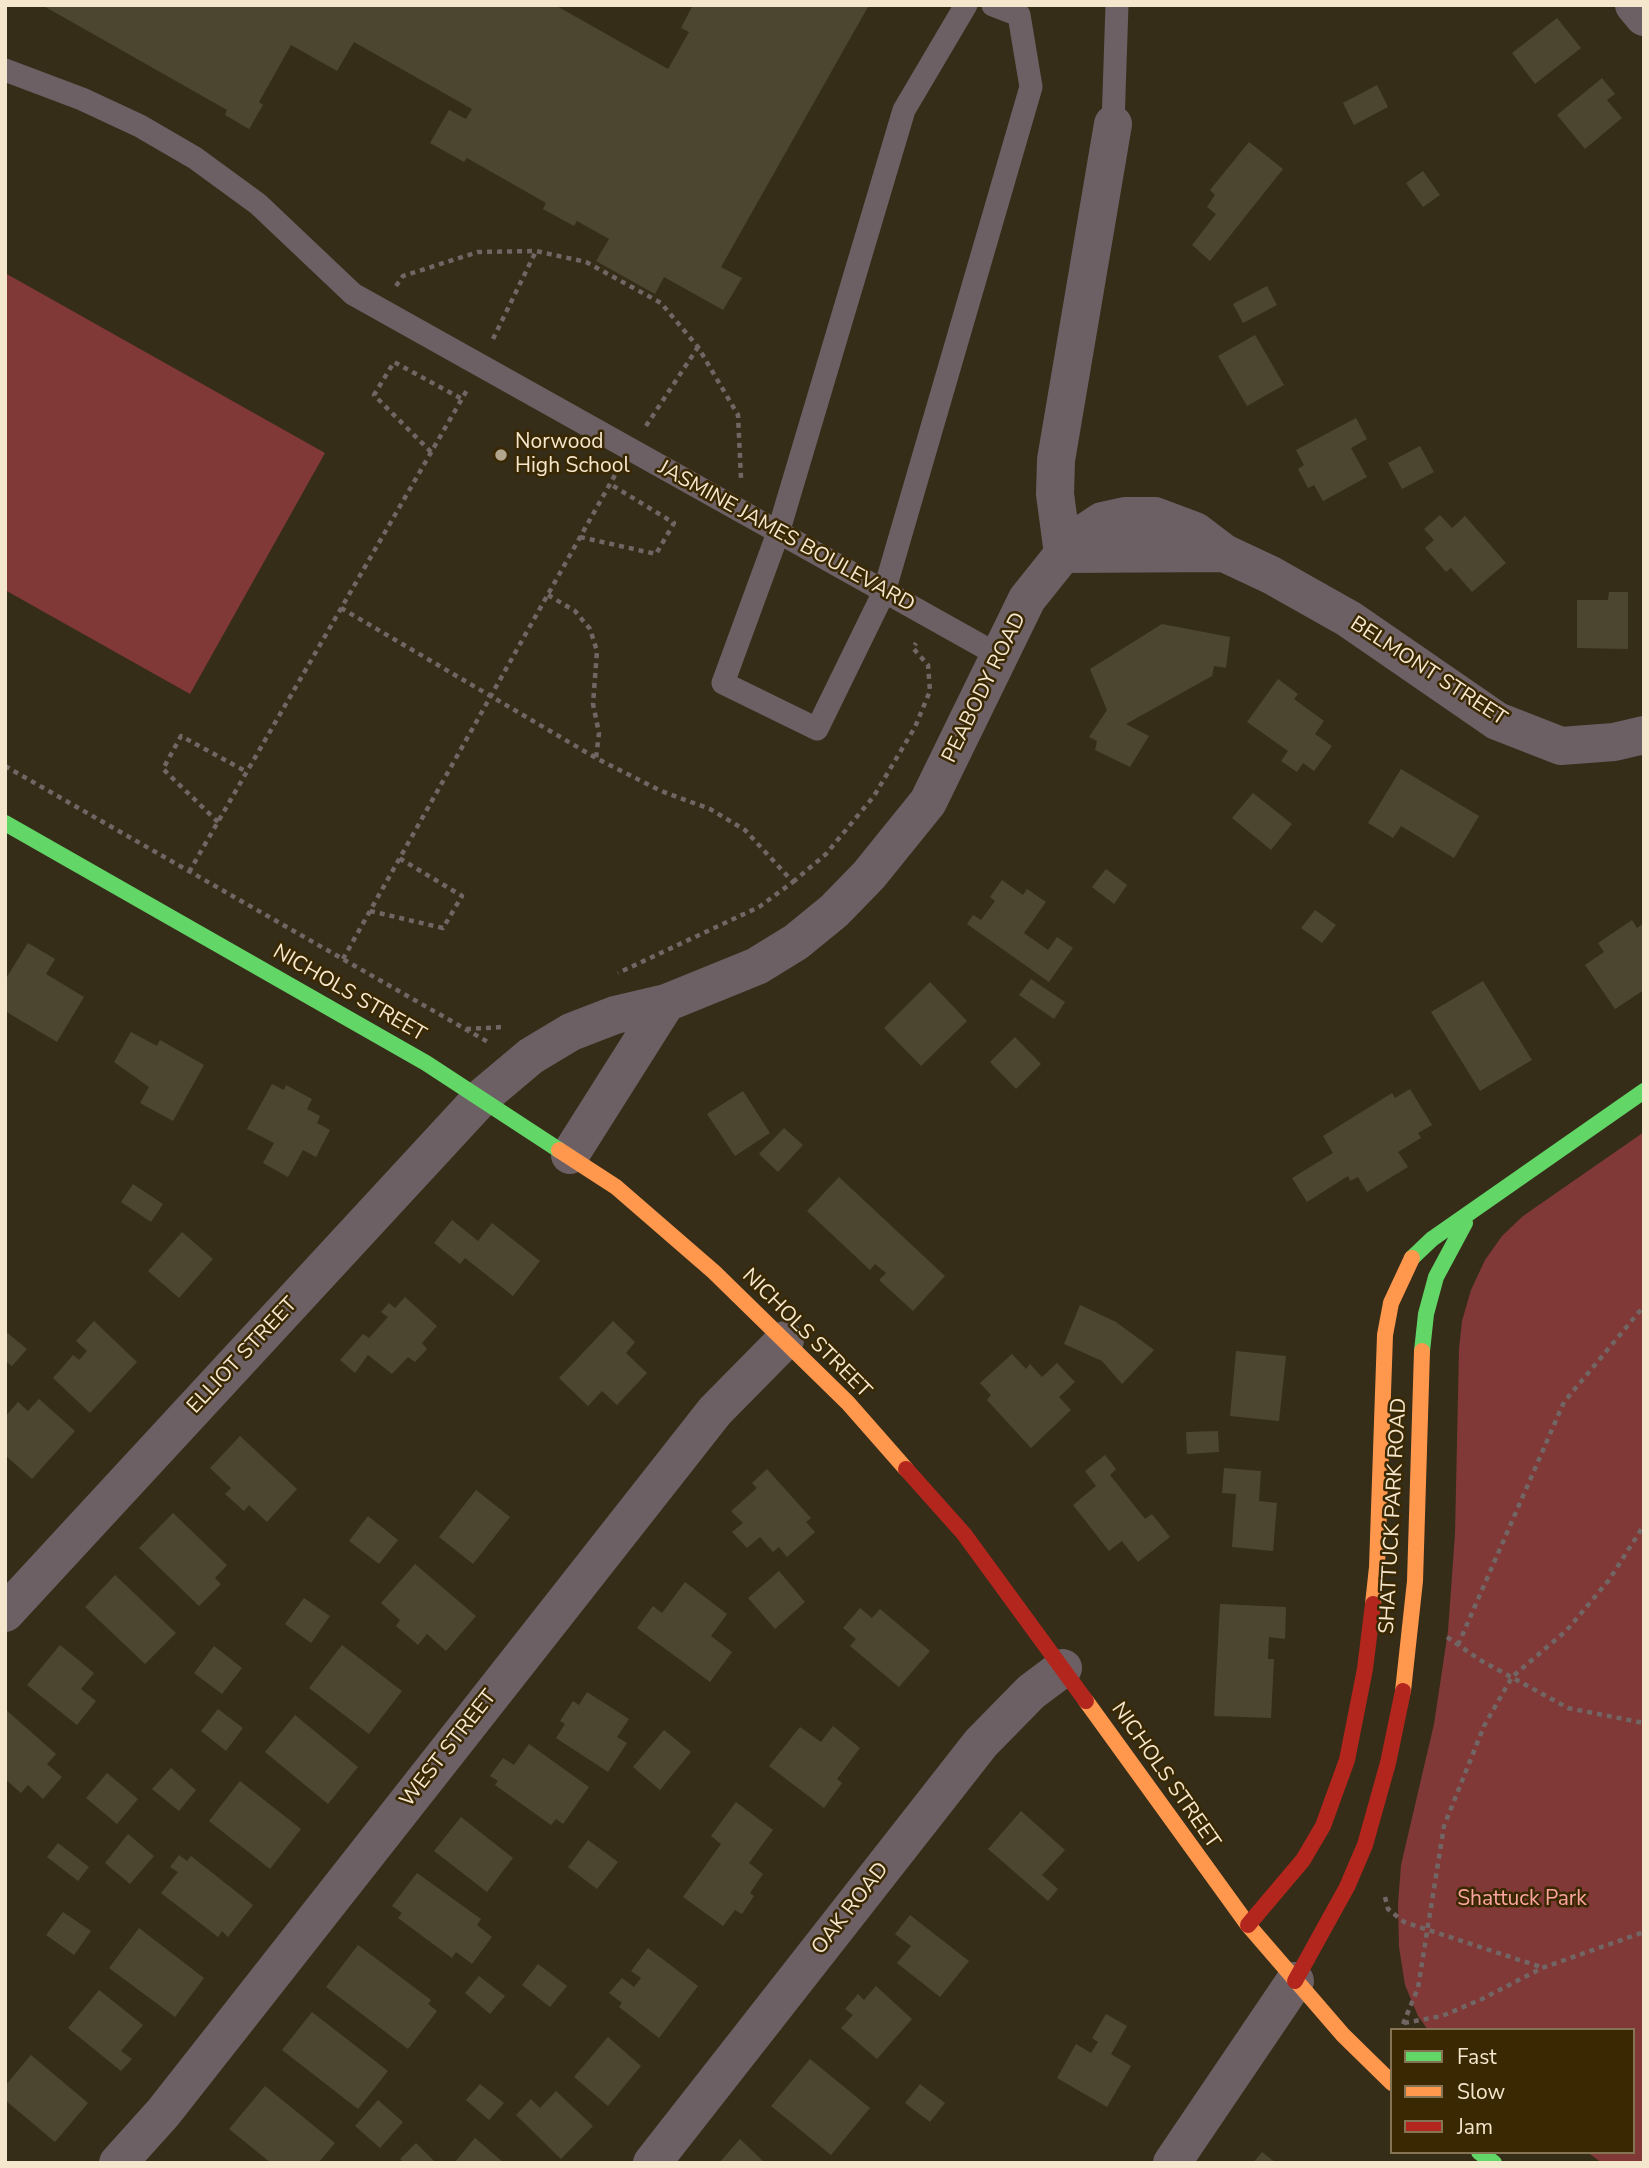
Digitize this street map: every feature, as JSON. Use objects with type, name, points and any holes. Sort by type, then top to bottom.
[{"type":"main road","name":"NICHOLS STREET","points":[[5,823],[426,1063],[570,1156],[616,1188],[664,1228],[785,1340],[848,1403],[964,1534],[1063,1668],[1196,1858],[1248,1925],[1343,2035],[1390,2081]]},
{"type":"main road","name":"SHATTUCK PARK ROAD","points":[[1295,1981],[1347,1886],[1369,1832],[1388,1763],[1411,1627],[1419,1532],[1401,1462],[1385,1335],[1391,1303],[1412,1258],[1474,1210],[1644,1091]]},
{"type":"main road","name":"SHATTUCK PARK ROAD","points":[[1248,1925],[1303,1860],[1323,1826],[1347,1760],[1370,1629],[1377,1567],[1401,1462],[1426,1314],[1436,1277],[1452,1242],[1474,1210]]},
{"type":"street","points":[[1634,5],[1644,17]]},
{"type":"street","points":[[1063,554],[1055,494],[1056,460],[1113,124]]},
{"type":"street","name":"BELMONT STREET","points":[[1063,554],[1224,552],[1349,619],[1497,721],[1561,746],[1614,742],[1644,735]]},
{"type":"street","name":"PEABODY ROAD","points":[[481,1098],[523,1062],[571,1032],[615,1015],[666,1003],[767,960],[796,942],[851,893],[928,802],[954,755],[998,656],[1027,599],[1063,554]]},
{"type":"street","points":[[570,1156],[666,1003]]},
{"type":"street","name":"ELLIOT STREET","points":[[5,1613],[481,1098]]},
{"type":"street","name":"WEST STREET","points":[[118,2163],[163,2113],[715,1411],[785,1340]]},
{"type":"street","name":"OAK ROAD","points":[[652,2163],[981,1743],[1031,1692],[1063,1668]]},
{"type":"street","points":[[1172,2163],[1295,1981]]},
{"type":"lane","points":[[966,5],[904,110],[778,533],[723,683],[817,729],[884,592],[1031,87],[1019,15],[993,5]]},
{"type":"lane","points":[[1113,124],[1117,5]]},
{"type":"lane","name":"JASMINE JAMES BOULEVARD","points":[[5,70],[117,115],[195,158],[258,204],[330,275],[380,310],[998,656]]},
{"type":"path","points":[[380,310],[403,276],[478,252],[536,251],[586,262],[660,303],[698,347],[738,415],[743,513]]},
{"type":"path","points":[[190,872],[481,366],[536,251]]},
{"type":"path","points":[[343,959],[610,484],[698,347]]},
{"type":"path","points":[[431,452],[374,395],[394,362],[462,399]]},
{"type":"path","points":[[580,537],[656,554],[674,523],[610,484]]},
{"type":"path","points":[[548,595],[575,611],[590,629],[597,651],[593,704],[599,733],[596,758]]},
{"type":"path","points":[[341,608],[596,758],[661,791],[710,809],[745,830],[793,882]]},
{"type":"path","points":[[613,975],[759,907],[825,854],[874,796],[915,727],[930,691],[928,665],[913,648],[931,618]]},
{"type":"path","points":[[218,822],[163,769],[181,736],[247,772]]},
{"type":"path","points":[[5,766],[523,1062]]},
{"type":"path","points":[[370,911],[443,928],[462,896],[399,858]]},
{"type":"path","points":[[466,1029],[510,1026]]},
{"type":"path","points":[[1458,1645],[1564,1402],[1644,1306]]},
{"type":"path","points":[[1644,1525],[1609,1580],[1567,1630],[1512,1678],[1484,1726],[1444,1826],[1418,1988],[1404,2024],[1443,2016],[1542,1968],[1644,1932]]},
{"type":"path","points":[[1442,1634],[1512,1678],[1568,1708],[1644,1723]]},
{"type":"path","points":[[1385,1896],[1388,1909],[1404,1922],[1542,1968]]},
{"type":"green space","points":[[5,273],[325,453],[190,694],[5,590]]},
{"type":"green space","name":"Shattuck Park","points":[[1644,1132],[1644,2163],[1602,2163],[1590,2154],[1635,2154],[1635,2028],[1427,2028],[1418,2016],[1405,1985],[1399,1947],[1401,1865],[1434,1724],[1448,1631],[1455,1534],[1462,1321],[1471,1290],[1485,1260],[1502,1236],[1523,1216]]},
{"type":"building","points":[[42,5],[555,5],[668,69],[689,32],[681,28],[693,5],[869,5],[721,267],[742,278],[723,310],[664,277],[655,294],[596,261],[609,239],[577,221],[574,226],[543,209],[546,203],[467,158],[464,162],[430,143],[449,110],[466,119],[472,109],[354,42],[337,71],[291,45],[259,102],[263,105],[249,129],[225,115],[227,110]]},
{"type":"building","points":[[1557,18],[1581,48],[1535,84],[1512,53]]},
{"type":"building","points":[[1602,78],[1615,94],[1607,100],[1622,118],[1585,149],[1557,115]]},
{"type":"building","points":[[1377,85],[1388,107],[1354,125],[1343,103]]},
{"type":"building","points":[[1249,142],[1283,169],[1210,261],[1192,245],[1216,214],[1207,207],[1215,195],[1210,190]]},
{"type":"building","points":[[1423,171],[1440,195],[1423,207],[1406,183]]},
{"type":"building","points":[[1267,286],[1277,305],[1243,323],[1233,304]]},
{"type":"building","points":[[1255,335],[1284,385],[1247,406],[1218,356]]},
{"type":"building","points":[[1356,418],[1367,439],[1351,448],[1367,477],[1323,501],[1314,485],[1308,488],[1298,469],[1304,465],[1296,450]]},
{"type":"building","points":[[1420,446],[1434,472],[1402,489],[1388,463]]},
{"type":"building","points":[[1440,515],[1452,528],[1465,516],[1506,563],[1472,592],[1451,568],[1446,572],[1425,548],[1434,540],[1424,529]]},
{"type":"building","points":[[1609,592],[1628,592],[1628,649],[1577,648],[1577,600],[1608,600]]},
{"type":"building","points":[[1162,624],[1230,637],[1226,668],[1214,666],[1212,676],[1126,724],[1149,736],[1130,767],[1095,750],[1097,741],[1089,737],[1107,710],[1090,669]]},
{"type":"building","points":[[1278,679],[1298,694],[1294,699],[1324,721],[1315,734],[1332,746],[1314,771],[1303,763],[1297,772],[1281,761],[1288,751],[1247,722]]},
{"type":"building","points":[[1401,769],[1479,816],[1454,858],[1401,826],[1393,838],[1368,823]]},
{"type":"building","points":[[1253,793],[1292,824],[1271,850],[1232,818]]},
{"type":"building","points":[[1106,869],[1127,885],[1114,904],[1092,887]]},
{"type":"building","points":[[1002,880],[1023,895],[1027,889],[1046,902],[1024,933],[1048,950],[1057,937],[1073,948],[1049,982],[967,924],[973,915],[981,920],[995,901],[990,897]]},
{"type":"building","points":[[1315,910],[1336,925],[1322,943],[1301,928]]},
{"type":"building","points":[[1632,920],[1637,928],[1644,923],[1644,990],[1615,1009],[1585,965],[1604,952],[1598,943]]},
{"type":"building","points":[[28,943],[55,959],[46,974],[84,997],[57,1042],[5,1011],[5,980]]},
{"type":"building","points":[[1031,979],[1065,1002],[1054,1019],[1019,995]]},
{"type":"building","points":[[1483,981],[1532,1060],[1480,1091],[1431,1012]]},
{"type":"building","points":[[930,982],[967,1021],[921,1066],[884,1028]]},
{"type":"building","points":[[131,1032],[157,1046],[160,1040],[204,1065],[173,1121],[140,1103],[149,1087],[114,1062]]},
{"type":"building","points":[[1015,1037],[1041,1064],[1016,1089],[990,1062]]},
{"type":"building","points":[[272,1084],[284,1090],[286,1085],[312,1099],[307,1109],[320,1116],[317,1123],[330,1130],[316,1157],[303,1150],[288,1177],[263,1163],[274,1143],[247,1129]]},
{"type":"building","points":[[1410,1089],[1432,1125],[1418,1133],[1421,1138],[1398,1152],[1408,1167],[1367,1192],[1358,1177],[1350,1181],[1348,1176],[1307,1202],[1292,1178],[1333,1153],[1323,1136],[1392,1093],[1395,1098]]},
{"type":"building","points":[[743,1091],[770,1133],[735,1156],[707,1114]]},
{"type":"building","points":[[784,1128],[803,1145],[778,1172],[759,1154]]},
{"type":"building","points":[[839,1177],[945,1276],[913,1311],[879,1280],[886,1273],[875,1264],[870,1270],[807,1211]]},
{"type":"building","points":[[133,1184],[163,1204],[151,1222],[121,1202]]},
{"type":"building","points":[[452,1220],[478,1241],[492,1223],[540,1261],[513,1296],[465,1258],[460,1264],[434,1243]]},
{"type":"building","points":[[182,1232],[213,1259],[179,1298],[148,1271]]},
{"type":"building","points":[[405,1297],[437,1326],[422,1343],[427,1349],[415,1362],[408,1357],[392,1374],[368,1355],[355,1373],[340,1360],[363,1334],[369,1338],[388,1317],[381,1312],[389,1303],[395,1308]]},
{"type":"building","points":[[1080,1305],[1116,1322],[1154,1350],[1122,1384],[1102,1361],[1064,1344]]},
{"type":"building","points":[[94,1321],[137,1362],[90,1413],[53,1378],[73,1355],[79,1360],[87,1351],[76,1341]]},
{"type":"building","points":[[613,1321],[635,1342],[626,1353],[647,1373],[617,1405],[602,1391],[588,1406],[559,1378]]},
{"type":"building","points":[[5,1331],[27,1349],[12,1366],[5,1361]]},
{"type":"building","points":[[1236,1351],[1286,1356],[1279,1421],[1230,1416]]},
{"type":"building","points":[[1012,1354],[1026,1369],[1030,1364],[1042,1377],[1057,1363],[1075,1382],[1059,1397],[1071,1410],[1031,1448],[987,1400],[991,1395],[980,1383]]},
{"type":"building","points":[[39,1399],[75,1431],[32,1479],[5,1455],[5,1417],[18,1402],[28,1411]]},
{"type":"building","points":[[1218,1431],[1219,1452],[1187,1454],[1186,1432]]},
{"type":"building","points":[[240,1436],[297,1489],[267,1522],[249,1505],[244,1511],[225,1494],[231,1488],[210,1468]]},
{"type":"building","points":[[1105,1455],[1116,1469],[1110,1475],[1145,1519],[1152,1514],[1170,1537],[1138,1562],[1122,1541],[1109,1551],[1073,1505],[1096,1486],[1085,1471]]},
{"type":"building","points":[[1224,1468],[1261,1471],[1259,1501],[1277,1503],[1273,1551],[1232,1547],[1236,1494],[1222,1493]]},
{"type":"building","points":[[767,1469],[811,1518],[806,1522],[815,1532],[787,1557],[779,1547],[773,1552],[760,1537],[747,1548],[732,1532],[743,1523],[731,1511],[757,1488],[752,1483]]},
{"type":"building","points":[[476,1490],[510,1517],[473,1564],[439,1537]]},
{"type":"building","points":[[173,1513],[227,1565],[215,1578],[221,1584],[199,1606],[139,1548]]},
{"type":"building","points":[[368,1516],[398,1540],[379,1564],[349,1541]]},
{"type":"building","points":[[415,1564],[476,1616],[446,1651],[427,1634],[418,1645],[396,1626],[400,1620],[381,1603]]},
{"type":"building","points":[[779,1571],[805,1602],[775,1629],[748,1598]]},
{"type":"building","points":[[115,1575],[176,1633],[145,1664],[85,1607]]},
{"type":"building","points":[[685,1582],[727,1614],[711,1636],[732,1652],[710,1682],[637,1628],[653,1606],[662,1613]]},
{"type":"building","points":[[304,1598],[330,1616],[311,1643],[285,1624]]},
{"type":"building","points":[[1220,1604],[1286,1607],[1285,1639],[1269,1637],[1268,1659],[1274,1659],[1271,1718],[1214,1716]]},
{"type":"building","points":[[860,1608],[872,1618],[880,1609],[930,1651],[899,1687],[850,1646],[856,1639],[843,1628]]},
{"type":"building","points":[[60,1645],[94,1673],[81,1689],[96,1701],[77,1725],[27,1685]]},
{"type":"building","points":[[342,1645],[402,1691],[369,1734],[309,1688]]},
{"type":"building","points":[[214,1646],[242,1668],[222,1694],[194,1673]]},
{"type":"building","points":[[587,1692],[629,1719],[617,1737],[627,1743],[608,1772],[556,1738],[565,1724],[560,1721],[573,1701],[579,1705]]},
{"type":"building","points":[[5,1709],[56,1754],[47,1764],[62,1777],[43,1799],[28,1785],[21,1793],[5,1779]]},
{"type":"building","points":[[218,1709],[243,1728],[226,1751],[201,1731]]},
{"type":"building","points":[[295,1715],[358,1767],[328,1804],[265,1752]]},
{"type":"building","points":[[833,1726],[860,1748],[837,1779],[842,1783],[824,1808],[769,1766],[800,1727],[821,1742]]},
{"type":"building","points":[[664,1730],[691,1752],[660,1790],[633,1767]]},
{"type":"building","points":[[529,1744],[589,1787],[563,1824],[556,1819],[551,1825],[495,1785],[498,1781],[490,1776],[503,1758],[514,1765]]},
{"type":"building","points":[[171,1768],[196,1790],[179,1811],[152,1789]]},
{"type":"building","points":[[107,1773],[138,1799],[117,1824],[86,1798]]},
{"type":"building","points":[[240,1781],[301,1829],[270,1869],[209,1821]]},
{"type":"building","points":[[736,1802],[773,1830],[749,1863],[763,1874],[750,1893],[754,1896],[742,1914],[735,1910],[723,1926],[683,1897],[721,1844],[711,1836]]},
{"type":"building","points":[[1021,1811],[1065,1850],[1042,1875],[1058,1889],[1048,1901],[988,1849]]},
{"type":"building","points":[[461,1817],[513,1858],[487,1892],[434,1851]]},
{"type":"building","points":[[128,1834],[154,1856],[130,1884],[105,1863]]},
{"type":"building","points":[[588,1840],[618,1862],[597,1889],[568,1867]]},
{"type":"building","points":[[58,1843],[89,1867],[78,1881],[47,1857]]},
{"type":"building","points":[[179,1855],[187,1861],[191,1856],[253,1905],[228,1937],[222,1931],[218,1937],[161,1893],[178,1872],[170,1867]]},
{"type":"building","points":[[417,1873],[481,1919],[477,1925],[492,1937],[472,1964],[456,1952],[452,1958],[398,1918],[402,1913],[392,1906]]},
{"type":"building","points":[[63,1912],[91,1931],[74,1955],[46,1935]]},
{"type":"building","points":[[910,1915],[969,1961],[940,1997],[897,1963],[911,1946],[895,1934]]},
{"type":"building","points":[[139,1928],[204,1978],[175,2017],[109,1968]]},
{"type":"building","points":[[358,1945],[431,2000],[428,2004],[437,2011],[408,2049],[326,1987]]},
{"type":"building","points":[[648,1948],[698,1986],[659,2038],[619,2007],[622,2003],[609,1993],[622,1978],[634,1987],[641,1978],[631,1971]]},
{"type":"building","points":[[538,1964],[567,1986],[550,2007],[522,1985]]},
{"type":"building","points":[[479,1976],[505,1996],[490,2014],[465,1993]]},
{"type":"building","points":[[876,1986],[912,2019],[877,2059],[841,2028],[853,2015],[845,2009],[858,1994],[864,2000]]},
{"type":"building","points":[[99,1990],[143,2025],[121,2051],[132,2059],[121,2071],[68,2028]]},
{"type":"building","points":[[312,2012],[388,2071],[358,2109],[282,2050]]},
{"type":"building","points":[[1106,2014],[1127,2026],[1111,2054],[1131,2066],[1107,2107],[1057,2078],[1076,2044],[1091,2053],[1098,2042],[1092,2038]]},
{"type":"building","points":[[608,2037],[641,2066],[608,2106],[574,2077]]},
{"type":"building","points":[[31,2055],[88,2103],[55,2142],[5,2100],[5,2086]]},
{"type":"building","points":[[810,2059],[870,2108],[831,2155],[771,2106]]},
{"type":"building","points":[[480,2084],[504,2103],[489,2120],[466,2100]]},
{"type":"building","points":[[920,2084],[945,2103],[930,2122],[905,2103]]},
{"type":"building","points":[[265,2086],[335,2143],[318,2163],[271,2163],[229,2129]]},
{"type":"building","points":[[556,2091],[593,2126],[561,2159],[516,2115],[531,2099],[540,2108]]},
{"type":"building","points":[[378,2100],[403,2122],[380,2148],[355,2126]]},
{"type":"building","points":[[475,2138],[504,2163],[454,2163]]},
{"type":"building","points":[[740,2139],[765,2163],[719,2163]]},
{"type":"building","points":[[416,2143],[436,2163],[404,2163],[400,2159]]},
{"type":"building","points":[[1262,2152],[1276,2163],[1253,2163]]},
{"type":"traffic: fast","points":[[5,823],[426,1063],[559,1150]]},
{"type":"traffic: fast","points":[[1412,1258],[1432,1239],[1644,1091]]},
{"type":"traffic: fast","points":[[1422,1351],[1426,1314],[1436,1277],[1465,1223]]},
{"type":"traffic: fast","points":[[1482,2154],[1494,2163]]},
{"type":"traffic: slow","points":[[559,1150],[616,1187],[714,1272],[848,1403],[906,1469]]},
{"type":"traffic: slow","points":[[1373,1604],[1377,1567],[1385,1335],[1391,1303],[1412,1258]]},
{"type":"traffic: slow","points":[[1403,1691],[1415,1581],[1422,1351]]},
{"type":"traffic: slow","points":[[1086,1701],[1248,1925],[1343,2035],[1390,2081]]},
{"type":"traffic: jam","points":[[906,1469],[964,1534],[1086,1701]]},
{"type":"traffic: jam","points":[[1248,1925],[1303,1860],[1323,1826],[1347,1760],[1365,1669],[1373,1604]]},
{"type":"traffic: jam","points":[[1295,1981],[1347,1887],[1365,1845],[1388,1763],[1403,1691]]},
{"type":"place","name":"Norwood High School","points":[[501,455]]}]
